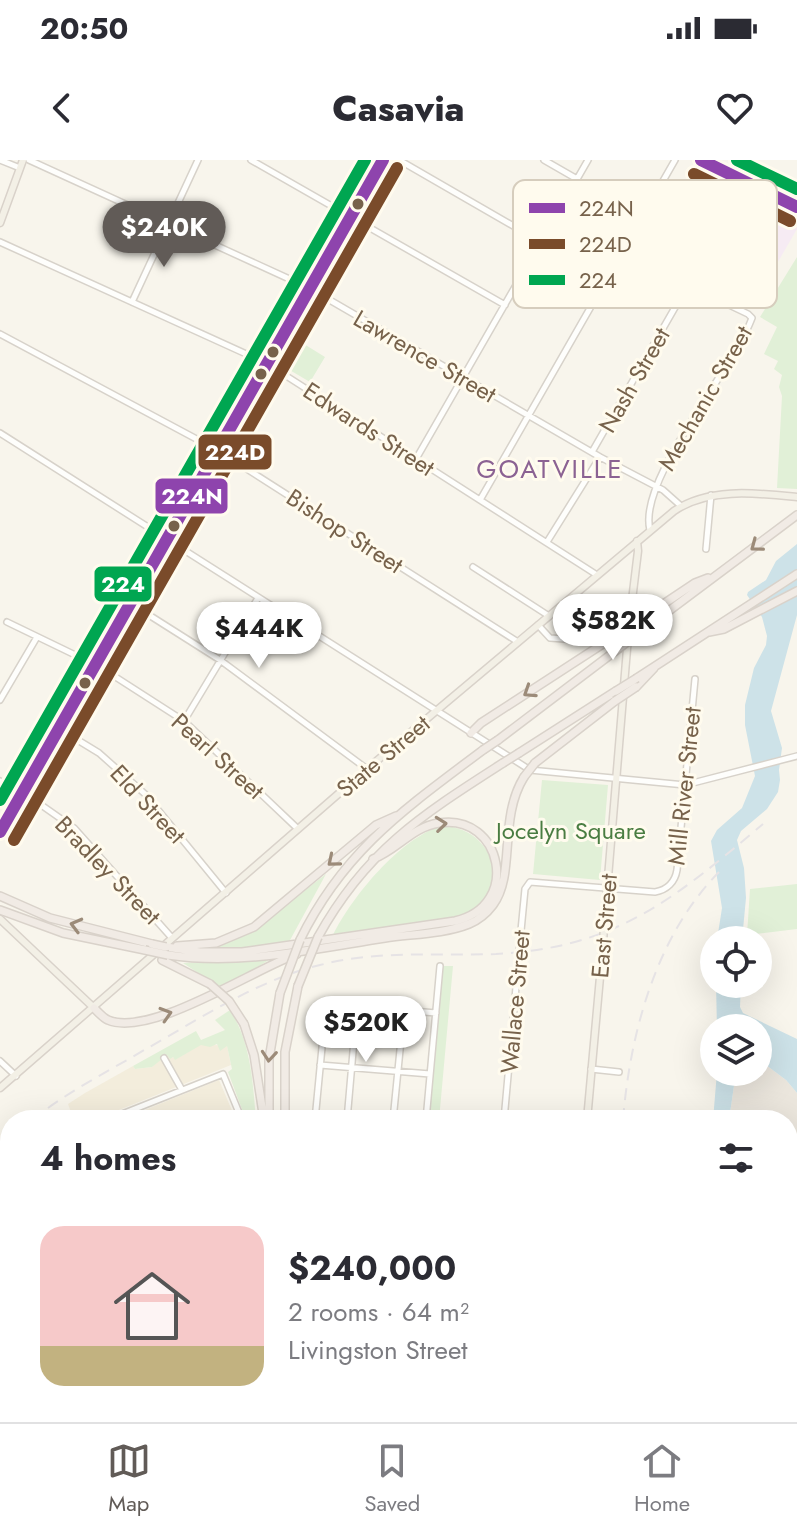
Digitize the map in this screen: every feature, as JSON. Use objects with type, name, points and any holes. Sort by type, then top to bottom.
[{"type":"highway","points":[[267,1110],[270,1051],[280,993],[300,940],[347,865],[396,816],[797,515]]},
{"type":"highway","points":[[285,1110],[285,1052],[298,986],[318,937],[343,896],[373,859],[412,823],[616,691],[646,679],[656,665],[707,633],[724,629],[797,574]]},
{"type":"highway","points":[[471,733],[481,723],[695,583],[715,577]]},
{"type":"highway","points":[[751,609],[797,591]]},
{"type":"highway","points":[[0,896],[50,918],[170,951],[223,959],[462,926],[483,916],[496,902],[501,889],[509,814],[514,794],[524,777],[535,763],[636,682]]},
{"type":"highway","points":[[170,951],[221,941],[254,927],[376,825],[396,816]]},
{"type":"highway","points":[[0,910],[63,933],[140,951],[256,951],[471,917],[492,896],[497,881],[496,861],[488,843],[474,830],[456,823],[440,822],[423,827],[389,852],[373,859]]},
{"type":"highway","points":[[94,1008],[106,1019],[116,1022],[159,1016],[188,1006],[265,967],[309,949]]},
{"type":"highway","points":[[170,951],[187,970],[229,1001],[244,1024],[254,1055],[264,1110]]},
{"type":"main road","points":[[0,832],[383,160]]},
{"type":"main road","points":[[701,160],[743,180]]},
{"type":"main road","points":[[0,223],[24,163]]},
{"type":"main road","points":[[777,197],[797,207]]},
{"type":"main road","name":"State Street","points":[[0,1088],[367,769],[681,506],[711,495],[797,497]]},
{"type":"main road","name":"East Street","points":[[588,1110],[637,541]]},
{"type":"main road","points":[[0,919],[94,1008]]},
{"type":"street","name":"Lawrence Street","points":[[0,160],[24,163],[309,288],[656,487],[681,506]]},
{"type":"street","points":[[132,302],[198,160]]},
{"type":"street","points":[[251,160],[505,305]]},
{"type":"street","points":[[399,160],[513,226]]},
{"type":"street","points":[[544,160],[577,179],[588,160]]},
{"type":"street","points":[[664,180],[675,160]]},
{"type":"street","name":"Edwards Street","points":[[0,242],[266,363],[597,575]]},
{"type":"street","points":[[416,459],[513,291]]},
{"type":"street","points":[[480,500],[589,308]]},
{"type":"street","name":"Nash Street","points":[[592,452],[676,308]]},
{"type":"street","name":"Mechanic Street","points":[[650,530],[648,520],[656,487],[751,321],[748,314],[735,308]]},
{"type":"street","name":"Bishop Street","points":[[0,334],[217,450],[518,642]]},
{"type":"street","points":[[0,433],[533,771],[685,785],[797,756]]},
{"type":"street","name":"Nash Street","points":[[547,542],[600,457]]},
{"type":"street","points":[[706,549],[711,495]]},
{"type":"street","points":[[473,567],[549,616]]},
{"type":"street","points":[[184,721],[258,598]]},
{"type":"street","points":[[130,603],[220,660],[367,769]]},
{"type":"street","name":"Pearl Street","points":[[7,622],[94,664],[184,721],[298,829]]},
{"type":"street","points":[[538,625],[550,638],[578,640]]},
{"type":"street","points":[[0,700],[37,637]]},
{"type":"street","name":"Mill River Street","points":[[608,888],[655,892],[665,889],[673,881],[677,870],[695,679]]},
{"type":"street","name":"Eld Street","points":[[58,728],[99,753],[145,794],[226,893]]},
{"type":"street","name":"Bradley Street","points":[[0,781],[23,792],[74,828],[172,938]]},
{"type":"street","name":"Wallace Street","points":[[505,1110],[527,884],[608,888]]},
{"type":"street","points":[[427,1110],[440,966]]},
{"type":"street","points":[[316,1110],[325,1009],[331,1004],[436,1013]]},
{"type":"street","points":[[348,1110],[357,1006]]},
{"type":"street","points":[[394,1110],[404,1010]]},
{"type":"street","points":[[354,1037],[401,1041]]},
{"type":"street","points":[[164,1058],[182,1090]]},
{"type":"street","points":[[0,1061],[16,1076]]},
{"type":"street","points":[[320,1065],[430,1074]]},
{"type":"street","points":[[591,1069],[619,1072]]},
{"type":"street","points":[[132,1110],[223,1074],[238,1110]]},
{"type":"shaded area","points":[[777,204],[797,213],[797,229],[777,264]]},
{"type":"shaded area","points":[[797,544],[797,615],[771,711],[782,748],[780,780],[778,792],[767,809],[741,831],[737,840],[744,868],[743,926],[719,926],[722,908],[711,841],[717,830],[742,808],[755,776],[745,725],[745,705],[754,668],[766,645],[767,636],[762,617],[747,595],[766,580],[776,561]]},
{"type":"shaded area","points":[[716,998],[740,998],[740,1007],[745,1014],[717,1014]]},
{"type":"shaded area","points":[[772,1027],[797,1039],[797,1093],[772,1070]]},
{"type":"shaded area","points":[[201,1044],[227,1046],[231,1065],[119,1110],[70,1110],[68,1104],[133,1066],[135,1069],[152,1067],[168,1055],[176,1059]]},
{"type":"shaded area","points":[[772,1070],[797,1093],[797,1110],[730,1110],[734,1086],[772,1086]]},
{"type":"shaded area","points":[[219,1080],[232,1110],[145,1110]]},
{"type":"shaded area","points":[[716,1086],[734,1086],[730,1110],[714,1110]]},
{"type":"green space","points":[[797,257],[797,489],[777,488],[782,396],[779,387],[782,375],[774,369],[778,361],[764,354],[777,327],[760,317],[766,308],[777,308],[777,289]]},
{"type":"green space","points":[[291,336],[325,357],[310,382],[276,362]]},
{"type":"green space","name":"Jocelyn Square","points":[[542,780],[608,785],[600,880],[533,874]]},
{"type":"green space","points":[[441,826],[459,829],[485,848],[494,876],[491,891],[482,904],[467,914],[450,919],[333,935],[378,871],[409,843]]},
{"type":"green space","points":[[326,874],[289,942],[213,948],[251,932]]},
{"type":"green space","points":[[797,884],[797,929],[772,932],[772,926],[748,926],[750,889]]},
{"type":"green space","points":[[271,959],[221,988],[183,963]]},
{"type":"green space","points":[[443,966],[453,966],[440,1110],[430,1110]]},
{"type":"green space","points":[[230,1010],[237,1023],[247,1049],[255,1110],[242,1110],[228,1072],[232,1069],[227,1046],[220,1051],[217,1044],[210,1047],[201,1045],[175,1060],[167,1055],[152,1067],[135,1069],[133,1066],[196,1031],[201,1040],[225,1030],[215,1020]]},
{"type":"railway","points":[[45,1110],[209,1013],[252,990],[297,972],[364,957],[539,950],[610,930],[672,896],[763,824]]},
{"type":"railway","points":[[624,1110],[632,1054],[650,987],[678,926],[697,897],[719,872]]},
{"type":"transit line","name":"224","points":[[0,800],[365,160]]},
{"type":"transit line","name":"224N","points":[[0,832],[383,160]]},
{"type":"transit line","name":"224N","points":[[701,160],[742,180]]},
{"type":"transit line","name":"224","points":[[737,160],[797,189]]},
{"type":"transit line","name":"224D","points":[[14,840],[397,168]]},
{"type":"transit line","name":"224D","points":[[694,174],[706,180]]},
{"type":"transit line","name":"224N","points":[[777,197],[797,207]]},
{"type":"transit line","name":"224D","points":[[777,215],[790,221]]},
{"type":"district","name":"GOATVILLE","points":[[550,469]]}]
